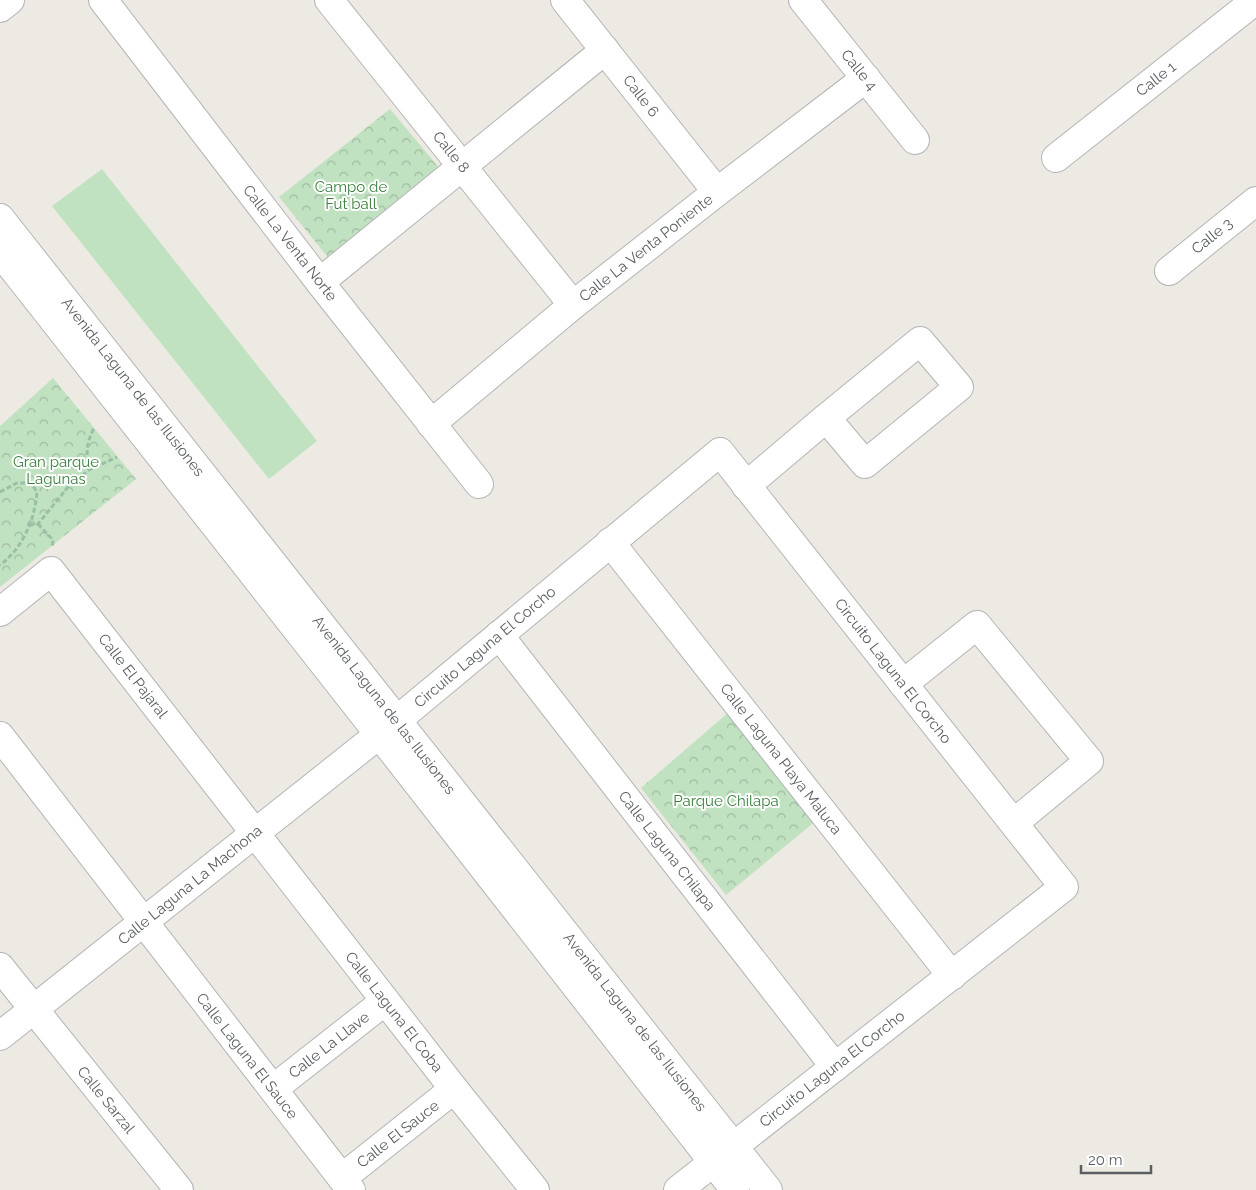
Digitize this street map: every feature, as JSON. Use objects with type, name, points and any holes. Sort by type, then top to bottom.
[{"type":"street","points":[[0,8],[10,0]]},
{"type":"street","name":"Calle La Venta Norte","points":[[103,0],[320,282],[479,484]]},
{"type":"street","name":"Calle 8","points":[[329,0],[573,305]]},
{"type":"street","name":"Calle 6","points":[[565,0],[717,192]]},
{"type":"street","name":"Calle 4","points":[[803,0],[916,140]]},
{"type":"street","name":"Calle 1","points":[[1056,158],[1256,0]]},
{"type":"street","points":[[320,282],[606,50]]},
{"type":"street","name":"Calle La Venta Poniente","points":[[431,424],[573,305],[866,78]]},
{"type":"street","name":"Calle 3","points":[[1169,271],[1256,201]]},
{"type":"street","name":"Avenida Laguna de las Ilusiones","points":[[0,218],[135,408]]},
{"type":"street","name":"Avenida Laguna de las Ilusiones","points":[[0,252],[135,408],[723,1154],[768,1190]]},
{"type":"street","points":[[746,486],[826,418],[920,341],[960,387],[864,464],[826,418]]},
{"type":"street","name":"Circuito Laguna El Corcho","points":[[388,727],[720,452],[1064,887],[678,1190]]},
{"type":"street","name":"Calle Laguna Playa Maluca","points":[[610,542],[952,976]]},
{"type":"street","name":"Calle El Pajaral","points":[[0,612],[51,570],[256,832]]},
{"type":"street","points":[[903,684],[977,625],[1089,761],[1014,823]]},
{"type":"street","name":"Calle Laguna Chilapa","points":[[499,635],[835,1067]]},
{"type":"street","name":"Calle Laguna La Machona","points":[[0,1036],[388,727]]},
{"type":"street","points":[[0,736],[144,922]]},
{"type":"street","name":"Calle Laguna El Coba","points":[[256,832],[385,1001],[535,1190]]},
{"type":"street","name":"Calle Laguna El Sauce","points":[[144,922],[347,1184]]},
{"type":"street","name":"Calle Sarzal","points":[[0,967],[179,1190]]},
{"type":"street","name":"Calle La Llave","points":[[273,1089],[385,1001]]},
{"type":"street","name":"Calle El Sauce","points":[[347,1184],[454,1089]]},
{"type":"street","name":"Avenida Laguna de las Ilusiones","points":[[723,1154],[735,1190]]},
{"type":"path","points":[[89,470],[86,452],[94,428]]},
{"type":"path","points":[[29,525],[38,524],[68,487],[89,470],[117,457]]},
{"type":"path","points":[[0,486],[1,492],[17,483],[31,483],[37,492],[36,506],[22,542],[0,565]]},
{"type":"green space","name":"Campo de Fut ball","points":[[390,109],[445,175],[335,266],[279,197]]},
{"type":"green space","points":[[102,169],[317,441],[269,479],[52,206]]},
{"type":"green space","name":"Gran parque Lagunas","points":[[53,378],[136,479],[0,587],[0,426]]},
{"type":"green space","name":"Parque Chilapa","points":[[729,712],[817,820],[726,895],[641,788]]}]
